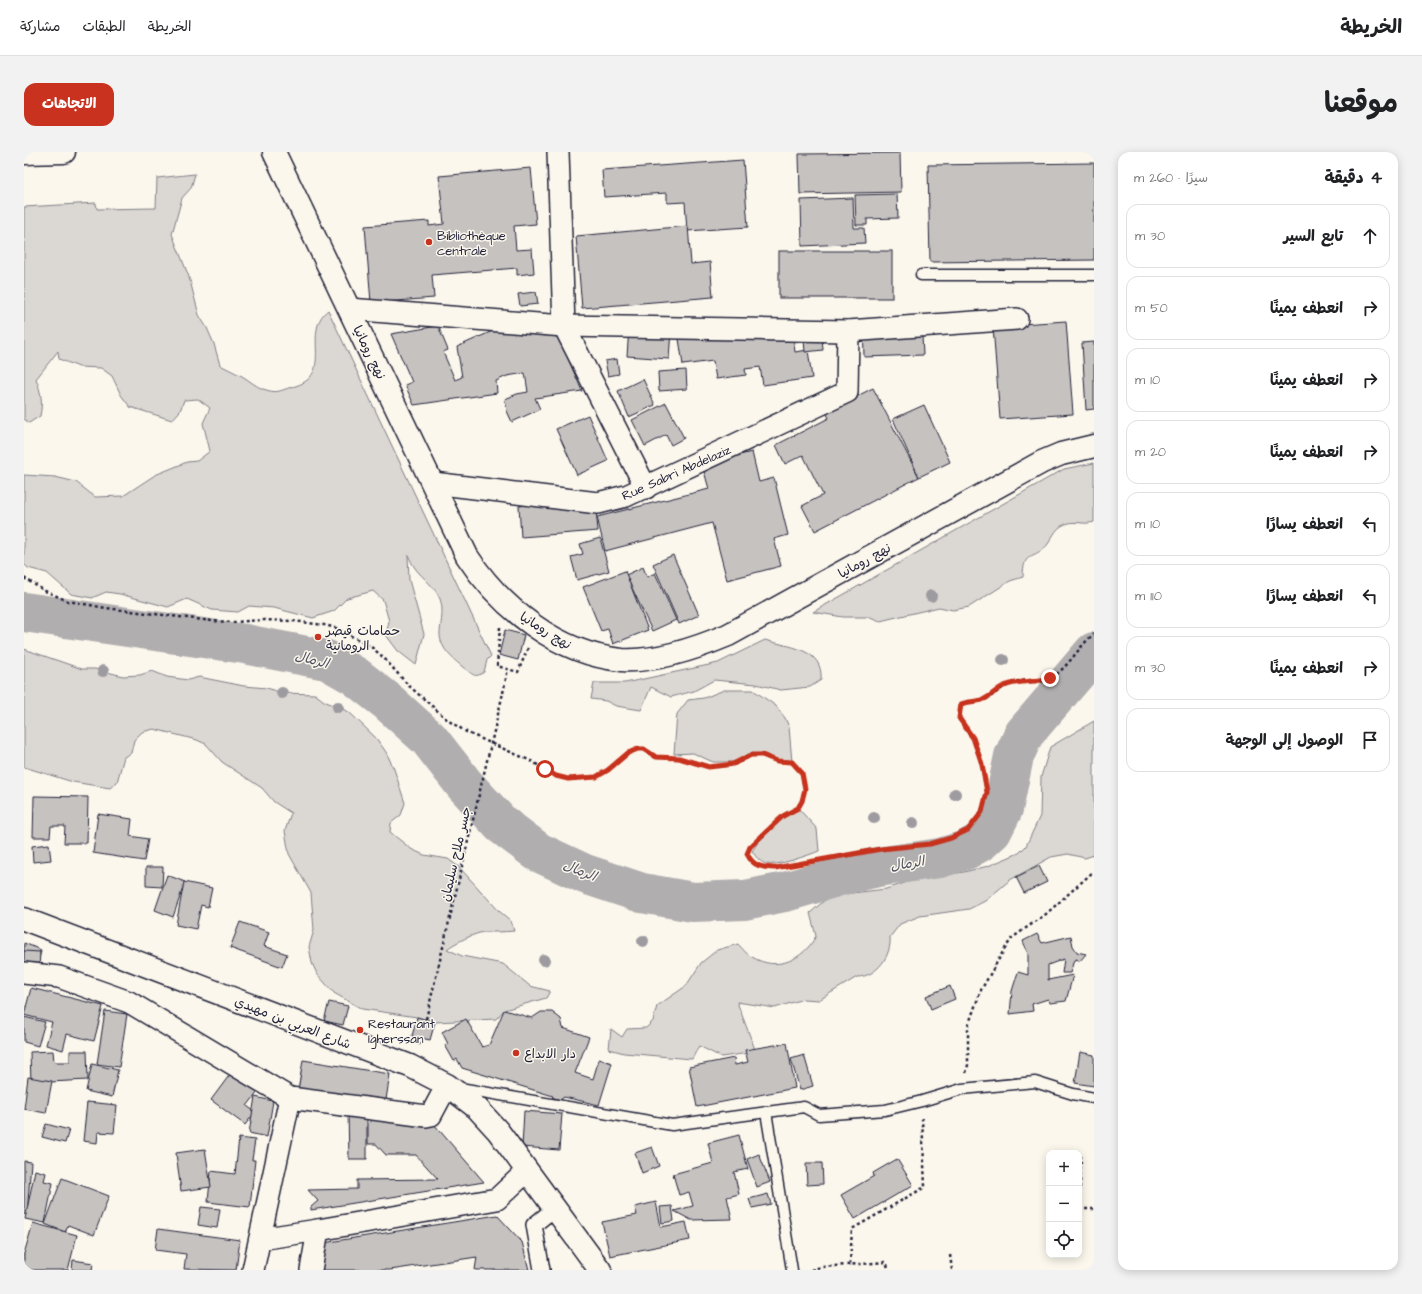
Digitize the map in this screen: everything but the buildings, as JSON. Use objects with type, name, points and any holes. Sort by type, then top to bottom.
[{"type":"street","points":[[24,153],[64,152]]},
{"type":"street","name":"نهج رومانيا","points":[[274,152],[467,556],[481,578],[503,600],[537,628],[568,646],[595,655],[623,660],[654,657],[701,646],[728,635],[1042,462],[1060,454],[1094,446]]},
{"type":"street","points":[[558,152],[564,326],[646,488]]},
{"type":"street","points":[[350,309],[564,326],[848,331],[1017,319]]},
{"type":"street","name":"Rue Sabri Abdelaziz","points":[[433,483],[598,503],[626,496],[646,488],[847,392],[848,331]]},
{"type":"street","name":"شارع العربي بن مهيدي","points":[[24,920],[410,1066],[447,1085],[477,1108],[498,1131],[600,1270]]},
{"type":"street","points":[[24,973],[59,977],[129,1002],[290,1098],[426,1116],[431,1115],[447,1085]]},
{"type":"street","points":[[253,1270],[290,1098]]},
{"type":"street","points":[[260,1239],[497,1199],[528,1171]]},
{"type":"street","points":[[542,1270],[534,1225],[555,1208]]},
{"type":"street","points":[[311,1270],[318,1230]]},
{"type":"lane","points":[[921,275],[1094,275]]},
{"type":"lane","points":[[447,1085],[672,1125],[804,1106],[820,1115],[885,1110],[962,1089],[1035,1082],[1073,1094],[1094,1098]]},
{"type":"lane","points":[[766,1112],[792,1270]]},
{"type":"path","points":[[24,578],[45,591],[68,601],[106,608],[220,621],[293,621],[336,628],[358,639],[383,657],[408,685],[449,721],[468,733],[531,761],[556,776],[568,779],[596,777],[608,770],[628,753],[638,749],[644,749],[656,757],[679,758],[709,767],[733,764],[751,755],[762,755],[777,761],[792,762],[802,773],[805,789],[802,801],[798,808],[783,816],[750,847],[747,854],[752,862],[759,867],[775,868],[881,849],[930,844],[951,838],[968,830],[982,812],[987,792],[982,764],[975,744],[959,718],[961,704],[968,701],[982,700],[1003,686],[1020,681],[1036,682],[1050,678],[1059,672],[1084,642],[1094,634]]},
{"type":"path","points":[[503,600],[497,666],[518,672],[537,628]]},
{"type":"path","name":"جسر ملاح سليمان","points":[[426,1019],[508,669]]},
{"type":"path","points":[[962,1089],[968,1065],[968,1026],[981,990],[1004,950],[1012,938],[1046,914],[1093,872]]},
{"type":"path","points":[[850,1264],[852,1229],[925,1187],[922,1101]]},
{"type":"path","points":[[1082,1208],[1094,1209]]},
{"type":"path","points":[[950,1255],[952,1270]]},
{"type":"path","points":[[811,1270],[821,1266],[886,1262],[888,1270]]},
{"type":"shaded area","points":[[195,174],[191,188],[182,198],[172,234],[189,277],[199,315],[214,344],[220,365],[242,376],[260,388],[275,392],[305,381],[313,373],[316,364],[317,330],[320,319],[328,310],[491,656],[487,660],[484,672],[481,674],[472,674],[455,661],[444,648],[440,638],[442,611],[440,599],[432,586],[415,568],[408,555],[409,580],[424,634],[416,665],[398,651],[386,635],[389,621],[383,600],[373,591],[347,598],[334,611],[313,618],[274,608],[249,606],[238,612],[212,610],[187,599],[168,607],[120,594],[106,592],[92,598],[71,594],[47,573],[28,568],[24,564],[24,475],[55,477],[76,482],[95,497],[123,496],[155,475],[187,462],[197,461],[210,451],[203,423],[210,408],[198,399],[184,400],[180,411],[172,420],[130,407],[121,395],[112,376],[101,368],[79,367],[59,359],[58,351],[36,379],[41,397],[40,416],[29,423],[24,419],[24,207],[96,203],[97,209],[156,208],[157,178]]},
{"type":"shaded area","points":[[1094,463],[1094,522],[1072,523],[1061,526],[1043,549],[1028,558],[1025,562],[1023,577],[1010,581],[969,607],[953,610],[939,607],[880,621],[870,617],[843,617],[813,612],[1064,469]]},
{"type":"shaded area","points":[[765,640],[794,647],[811,655],[817,661],[820,669],[821,680],[810,687],[781,690],[756,684],[714,680],[694,691],[671,697],[651,687],[641,710],[616,706],[606,701],[591,699],[594,683],[625,683],[718,663]]},
{"type":"shaded area","points":[[24,649],[82,669],[95,669],[123,676],[140,675],[152,671],[167,677],[188,680],[199,677],[244,686],[267,688],[282,693],[315,694],[324,701],[349,712],[376,738],[386,752],[394,769],[405,803],[401,815],[391,823],[390,832],[411,849],[424,855],[448,859],[459,867],[499,911],[511,921],[514,931],[481,932],[466,938],[447,949],[462,956],[503,964],[530,986],[550,991],[546,998],[504,1010],[496,1019],[435,1022],[417,1017],[362,1009],[334,993],[317,974],[312,963],[309,947],[314,930],[311,893],[289,854],[285,831],[291,813],[274,802],[262,788],[222,762],[206,744],[197,740],[154,729],[142,732],[134,740],[131,753],[124,757],[117,782],[110,788],[73,782],[24,767]]},
{"type":"shaded area","points":[[724,690],[753,690],[776,706],[785,718],[789,727],[792,762],[777,761],[762,755],[751,755],[736,762],[713,762],[693,753],[674,754],[677,714],[688,700],[704,698]]},
{"type":"shaded area","points":[[1094,721],[1094,855],[1085,858],[1068,854],[1051,857],[1010,880],[985,901],[969,909],[920,916],[900,924],[890,937],[890,944],[886,958],[877,969],[864,976],[857,977],[819,1000],[803,999],[775,1008],[737,1002],[756,1052],[721,1057],[699,1046],[692,1059],[624,1053],[609,1049],[611,1029],[622,1037],[627,1029],[646,1028],[653,1021],[657,1006],[686,986],[701,963],[717,950],[738,944],[748,955],[761,961],[780,963],[788,961],[804,952],[816,936],[810,913],[825,900],[835,895],[886,889],[917,879],[964,872],[988,866],[1019,853],[1026,846],[1040,816],[1041,777],[1050,747]]},
{"type":"shaded area","points":[[798,808],[817,829],[819,851],[777,864],[766,864],[761,862],[752,851],[778,821]]},
{"type":"waterway","name":"الرمال","points":[[24,612],[245,644],[327,660],[355,676],[387,701],[429,739],[464,784],[501,824],[538,852],[585,874],[642,893],[693,902],[745,900],[785,892],[843,875],[878,867],[940,858],[966,850],[980,842],[992,831],[1003,809],[1014,756],[1024,734],[1094,652]]},
{"type":"place","name":"Bibliothèque centrale","points":[[429,242]]},
{"type":"place","name":"حمامات قيصر الرومانية","points":[[318,637]]},
{"type":"place","name":"Restaurant Igherssan","points":[[360,1030]]},
{"type":"place","name":"دار الابداع","points":[[516,1053]]},
{"type":"route","points":[[545,769],[556,776],[568,779],[596,777],[608,770],[628,753],[638,749],[644,749],[656,757],[679,758],[709,767],[726,766],[751,755],[762,755],[777,761],[792,762],[802,773],[805,789],[802,801],[798,808],[783,816],[750,847],[747,854],[752,862],[759,867],[775,868],[794,863],[838,858],[881,849],[930,844],[951,838],[968,830],[982,812],[987,792],[982,764],[973,738],[959,718],[961,704],[968,701],[982,700],[1003,686],[1020,681],[1036,682],[1050,678]]}]
